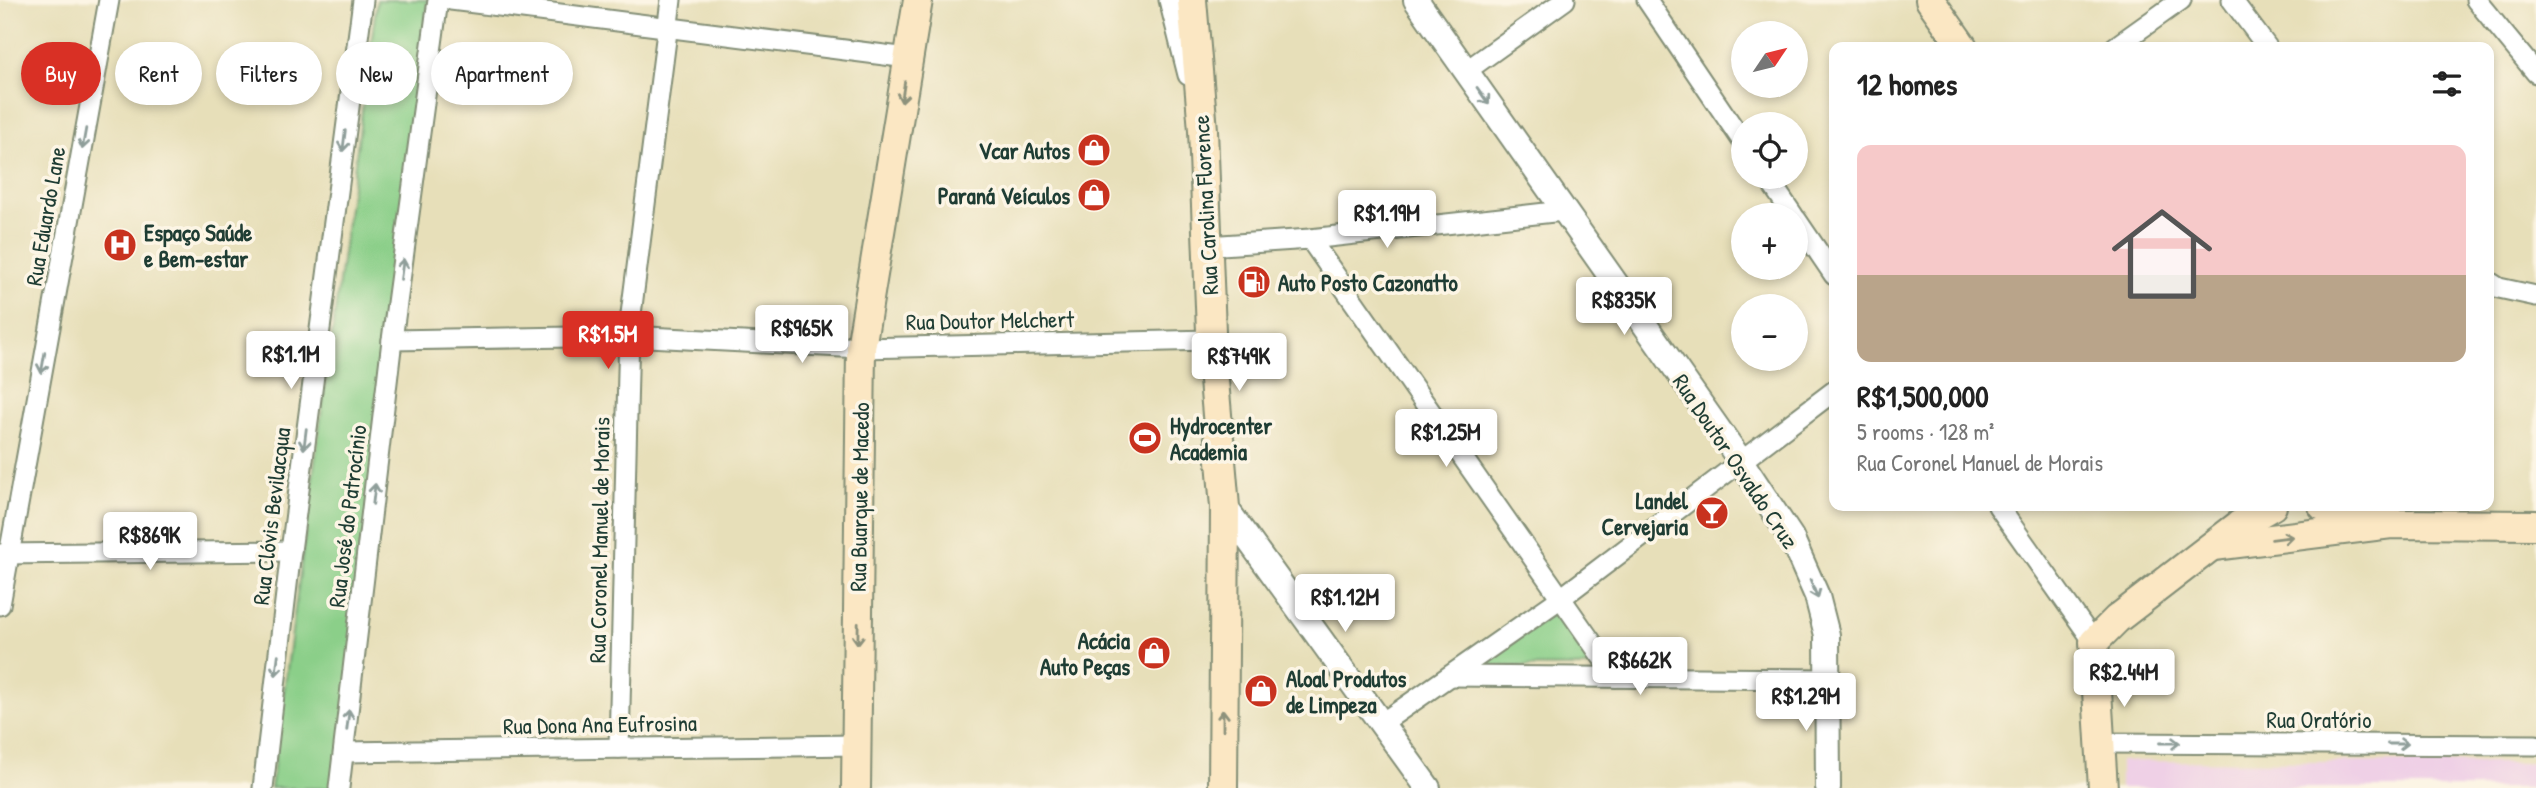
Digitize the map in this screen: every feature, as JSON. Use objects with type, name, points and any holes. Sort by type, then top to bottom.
[{"type":"main road","name":"Rua Buarque de Macedo","points":[[856,788],[861,348],[918,0]]},
{"type":"main road","name":"Rua Carolina Florence","points":[[1192,0],[1203,130],[1211,340],[1225,507],[1223,788]]},
{"type":"main road","points":[[1930,0],[1959,42]]},
{"type":"main road","points":[[2337,511],[2390,524]]},
{"type":"main road","points":[[2103,788],[2094,642],[2117,619],[2214,546],[2245,516]]},
{"type":"main road","points":[[2214,546],[2390,524],[2536,525]]},
{"type":"street","name":"Rua Eduardo Lane","points":[[0,605],[5,554],[109,0]]},
{"type":"street","name":"Rua Clóvis Bevilacqua","points":[[263,788],[363,0]]},
{"type":"street","name":"Rua José do Patrocínio","points":[[340,788],[393,340],[438,0]]},
{"type":"street","points":[[451,0],[908,58]]},
{"type":"street","name":"Rua Coronel Manuel de Morais","points":[[619,748],[629,335],[671,0]]},
{"type":"street","points":[[1169,0],[1203,130]]},
{"type":"street","name":"Rua Doutor Osvaldo Cruz","points":[[1416,0],[1740,460],[1791,537],[1817,596],[1827,635],[1828,788]]},
{"type":"street","points":[[1466,71],[1565,0]]},
{"type":"street","points":[[1647,0],[1731,124]]},
{"type":"street","points":[[2122,42],[2180,0]]},
{"type":"street","points":[[2232,0],[2263,42]]},
{"type":"street","points":[[2476,0],[2536,73]]},
{"type":"street","points":[[1207,246],[1310,239],[1563,211]]},
{"type":"street","points":[[1808,231],[1828,252]]},
{"type":"street","points":[[1310,239],[1616,677]]},
{"type":"street","points":[[2494,285],[2536,296]]},
{"type":"street","name":"Rua Doutor Melchert","points":[[393,340],[629,335],[861,348],[1211,340]]},
{"type":"street","points":[[1382,723],[1560,598],[1829,395]]},
{"type":"street","points":[[1225,507],[1428,788]]},
{"type":"street","points":[[2002,511],[2094,642]]},
{"type":"street","points":[[5,554],[291,551]]},
{"type":"street","points":[[1451,676],[1829,679]]},
{"type":"street","name":"Rua Oratório","points":[[2102,743],[2536,745]]},
{"type":"street","name":"Rua Dona Ana Eufrosina","points":[[344,752],[856,745]]},
{"type":"shaded area","points":[[2120,761],[2536,763],[2536,788],[2120,788]]},
{"type":"green space","points":[[377,0],[428,0],[417,96],[417,42],[371,42]]},
{"type":"green space","points":[[363,105],[416,105],[338,788],[271,788]]},
{"type":"green space","points":[[1555,612],[1596,667],[1479,666]]},
{"type":"place","name":"Vcar Autos","points":[[1094,150]]},
{"type":"place","name":"Paraná Veículos","points":[[1094,195]]},
{"type":"place","name":"Espaço Saúde e Bem-estar","points":[[120,245]]},
{"type":"place","name":"Auto Posto Cazonatto","points":[[1254,282]]},
{"type":"place","name":"Hydrocenter Academia","points":[[1145,438]]},
{"type":"place","name":"Landel Cervejaria","points":[[1712,513]]},
{"type":"place","name":"Acácia Auto Peças","points":[[1154,653]]},
{"type":"place","name":"Aloal Produtos de Limpeza","points":[[1261,691]]}]
